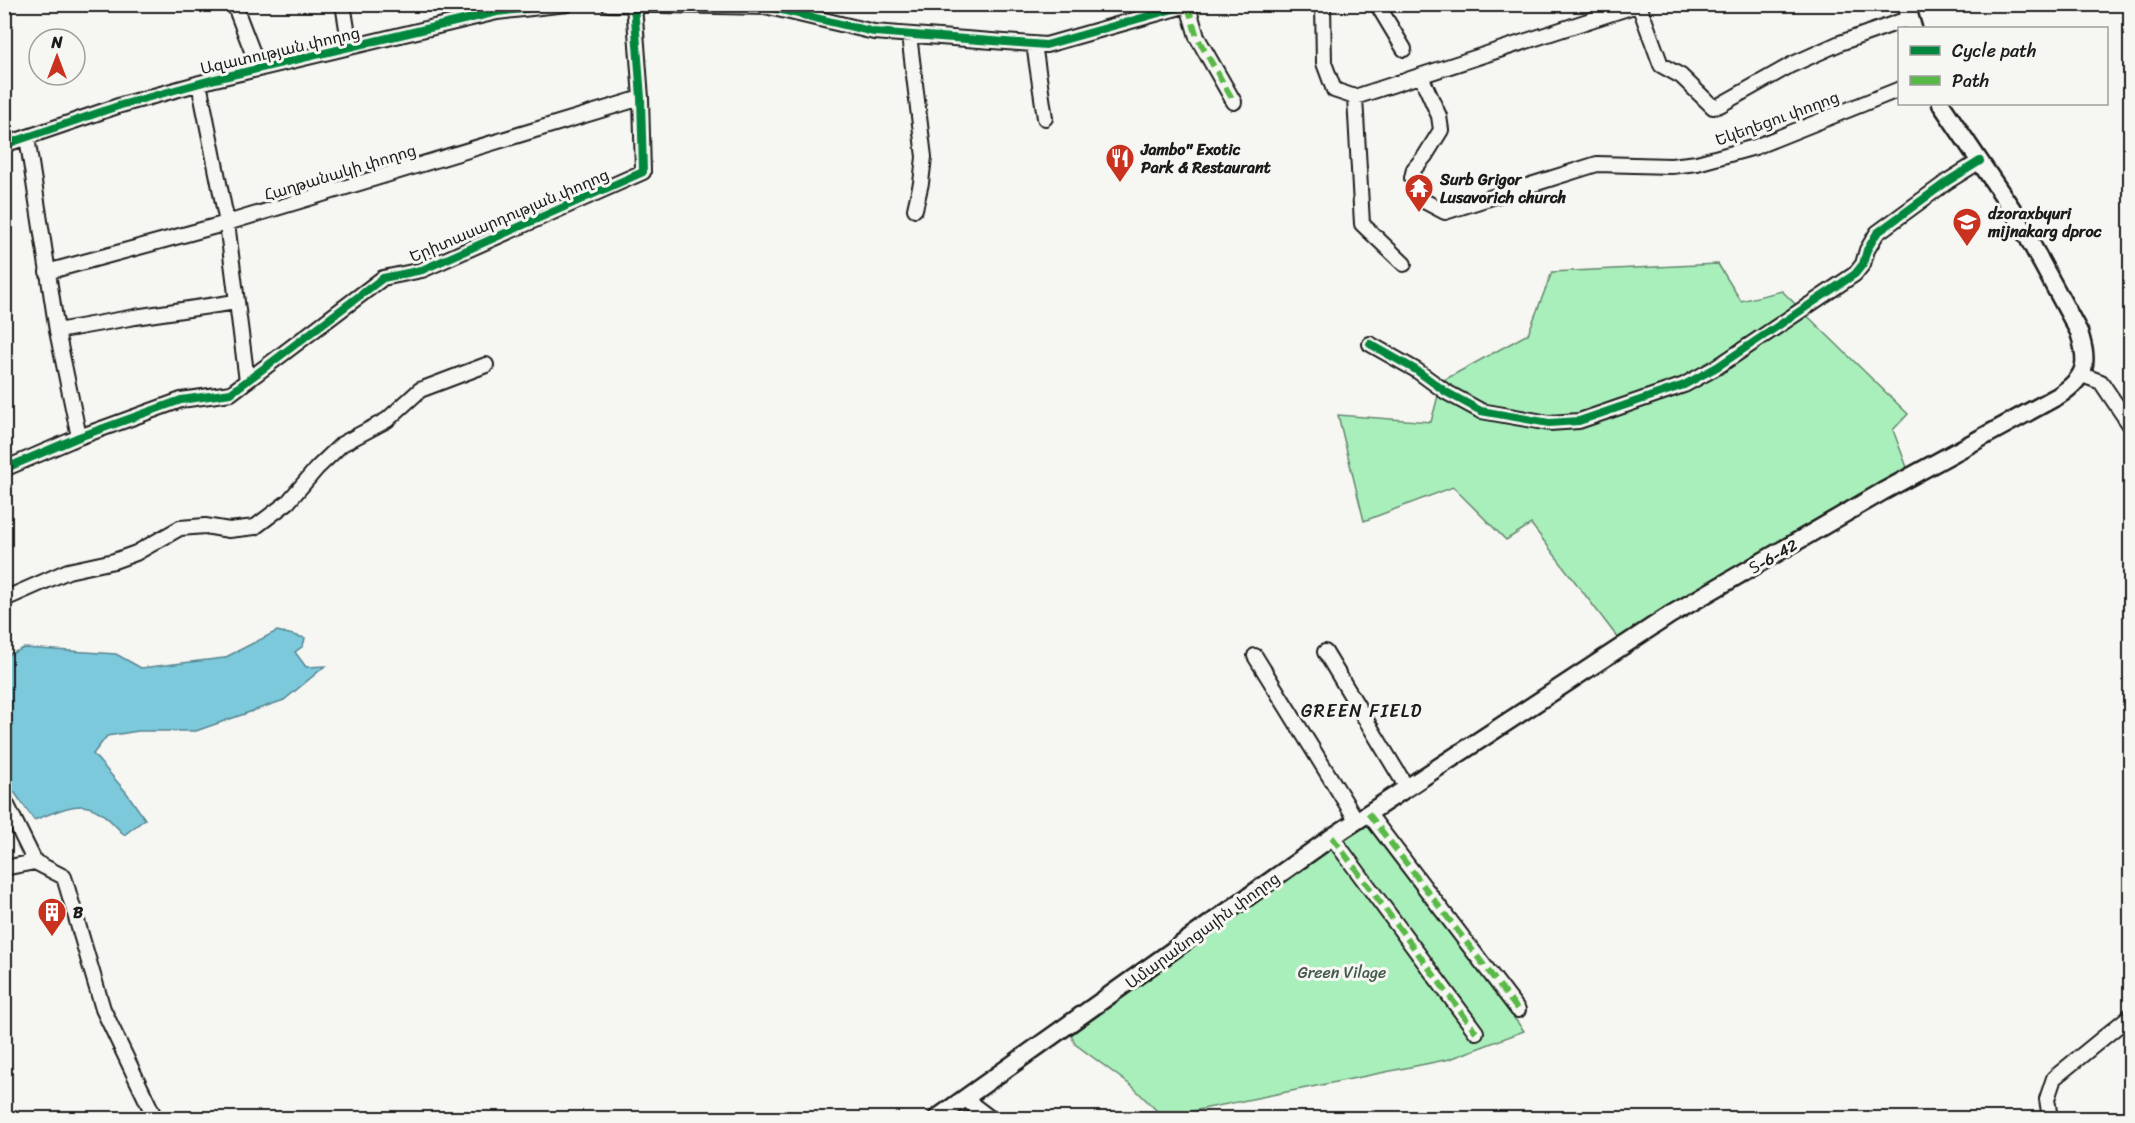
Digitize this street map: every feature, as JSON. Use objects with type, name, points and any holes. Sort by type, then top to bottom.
[{"type":"main road","points":[[1942,105],[2014,212],[2079,332],[2085,362],[2082,375]]},
{"type":"main road","name":"Տ-6-42","points":[[1470,747],[1670,615],[1882,492],[2058,396],[2073,386],[2082,375]]},
{"type":"main road","name":"Ամարանոցային փողոց","points":[[937,1119],[1332,837],[1470,747]]},
{"type":"street","points":[[234,4],[259,69]]},
{"type":"street","points":[[343,4],[350,47]]},
{"type":"street","name":"Ազատության փողոց","points":[[4,145],[121,105],[199,83],[497,12],[567,4]]},
{"type":"street","points":[[608,4],[771,6],[874,32],[1046,45],[1170,8],[1190,5],[1197,37],[1230,91],[1234,102]]},
{"type":"street","points":[[1323,4],[1324,63],[1334,90],[1355,97],[1640,5],[1661,65],[1681,76],[1713,106],[1720,105],[1791,65],[1840,43],[1910,17]]},
{"type":"street","points":[[1377,4],[1404,49]]},
{"type":"street","points":[[634,5],[641,98]]},
{"type":"street","points":[[909,35],[924,157],[915,209]]},
{"type":"street","points":[[1034,44],[1045,118]]},
{"type":"street","name":"Եկեղեցու փողոց","points":[[1421,76],[1439,116],[1441,130],[1425,156],[1414,168],[1412,177],[1422,200],[1445,212],[1597,164],[1671,166],[1698,163],[1755,147],[1898,89]]},
{"type":"street","points":[[199,83],[227,223],[247,381]]},
{"type":"street","points":[[1355,97],[1362,224],[1404,264]]},
{"type":"street","name":"Երիտասարդության փողոց","points":[[4,469],[79,437],[181,400],[231,393],[382,278],[422,270],[643,172],[641,98]]},
{"type":"street","name":"Հաղթանակի փողոց","points":[[47,272],[227,223],[641,98]]},
{"type":"street","points":[[27,137],[57,331],[79,437]]},
{"type":"street","points":[[1370,344],[1416,370],[1446,392],[1481,411],[1549,423],[1579,421],[1684,385],[1717,367],[1855,274],[1863,264],[1867,250],[1877,233],[1948,181],[1980,161]]},
{"type":"street","points":[[57,331],[135,316],[236,302]]},
{"type":"street","points":[[4,597],[9,597],[68,571],[114,561],[136,553],[180,528],[205,526],[229,530],[255,528],[288,502],[317,468],[342,444],[387,420],[420,390],[486,365]]},
{"type":"street","points":[[2082,375],[2102,382],[2130,425]]},
{"type":"street","points":[[1325,652],[1407,788]]},
{"type":"street","points":[[1255,656],[1363,817],[1518,1010]]},
{"type":"street","points":[[4,800],[35,862],[64,877],[103,1009],[155,1119]]},
{"type":"street","points":[[1332,837],[1476,1032]]},
{"type":"street","points":[[4,868],[35,862]]},
{"type":"street","points":[[2050,1119],[2048,1099],[2054,1078],[2130,1016]]},
{"type":"street","points":[[965,1099],[990,1119]]},
{"type":"green space","points":[[1718,264],[1741,301],[1782,291],[1908,414],[1893,430],[1908,470],[1618,638],[1531,524],[1506,540],[1453,487],[1364,521],[1338,415],[1431,422],[1442,381],[1528,334],[1552,272]]},
{"type":"green space","name":"Green Vilage","points":[[1366,824],[1524,1031],[1450,1059],[1163,1117],[1133,1087],[1075,1044],[1071,1035]]},
{"type":"water","points":[[277,631],[305,638],[303,646],[295,652],[306,667],[325,666],[284,700],[196,731],[138,731],[107,736],[93,754],[126,792],[145,819],[124,835],[102,813],[83,806],[62,810],[34,820],[5,779],[4,657],[24,648],[116,654],[141,668],[224,658]]},
{"type":"marked path","points":[[1188,6],[1197,37],[1234,102]]},
{"type":"marked path","points":[[1368,813],[1518,1010]]},
{"type":"marked path","points":[[1332,837],[1476,1032]]},
{"type":"cycle path","points":[[4,145],[121,105],[211,80],[497,12],[567,4]]},
{"type":"cycle path","points":[[608,4],[769,7],[874,32],[1046,45],[1191,4]]},
{"type":"cycle path","points":[[4,469],[79,437],[181,400],[231,393],[383,278],[422,270],[643,172],[641,98],[634,5]]},
{"type":"cycle path","points":[[1370,344],[1416,370],[1446,392],[1481,411],[1549,423],[1579,421],[1684,385],[1717,367],[1855,274],[1863,264],[1867,250],[1877,233],[1948,181],[1980,161]]},
{"type":"place","name":"Jambo\" Exotic Park & Restaurant","points":[[1120,184]]},
{"type":"place","name":"Surb Grigor Lusavorich church","points":[[1419,214]]},
{"type":"place","name":"dzoraxbyuri mijnakarg dproc","points":[[1967,248]]},
{"type":"place","name":"B","points":[[52,938]]},
{"type":"district","name":"GREEN FIELD","points":[[1362,711]]}]
